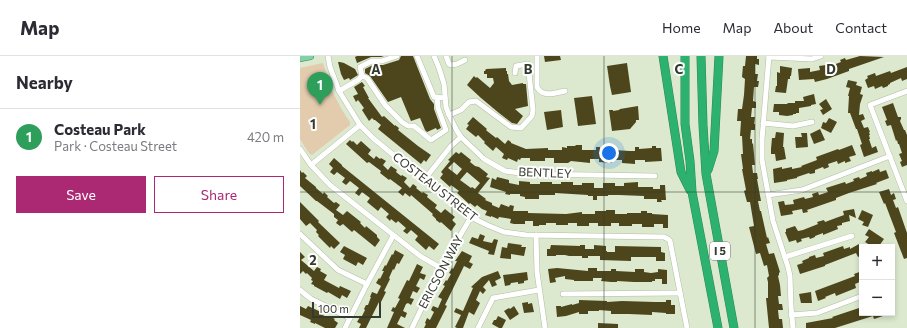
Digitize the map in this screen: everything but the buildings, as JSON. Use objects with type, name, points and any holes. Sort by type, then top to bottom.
[{"type":"highway","points":[[663,56],[681,172],[692,192]]},
{"type":"highway","name":"I 5","points":[[701,56],[706,174],[734,328]]},
{"type":"highway","points":[[706,174],[714,151],[720,56]]},
{"type":"highway","name":"I 5","points":[[685,57],[685,124],[692,192],[718,328]]},
{"type":"main road","points":[[300,58],[310,56]]},
{"type":"street","name":"COSTEAU STREET","points":[[328,56],[330,67],[339,91],[360,125],[374,139],[471,217],[504,232],[516,234],[664,237],[670,241],[680,293]]},
{"type":"street","points":[[362,76],[360,67],[372,61],[397,56]]},
{"type":"street","points":[[417,56],[434,96],[445,98]]},
{"type":"street","name":"BENTLEY","points":[[434,56],[440,68],[449,115],[461,137],[484,158],[505,171],[529,174],[655,176]]},
{"type":"street","points":[[446,56],[449,64],[451,65],[465,60]]},
{"type":"street","points":[[537,56],[537,87],[539,90],[546,94],[565,91]]},
{"type":"street","points":[[793,328],[791,316],[790,276],[773,221],[762,160],[763,123],[769,56],[812,59],[821,56]]},
{"type":"street","points":[[515,73],[516,66],[537,62]]},
{"type":"street","points":[[449,115],[461,110],[469,102],[476,101],[511,127],[521,128],[532,116],[533,110],[528,64]]},
{"type":"street","points":[[339,91],[362,76]]},
{"type":"street","points":[[362,76],[367,78],[385,104],[402,122],[408,126],[414,126],[431,140],[446,130],[438,108],[437,97]]},
{"type":"street","points":[[907,91],[870,105],[907,201]]},
{"type":"street","points":[[763,123],[793,126],[812,122]]},
{"type":"street","points":[[311,165],[360,125]]},
{"type":"street","points":[[424,180],[451,146],[461,137]]},
{"type":"street","points":[[300,149],[311,165],[330,185],[393,236],[420,256],[441,268]]},
{"type":"street","points":[[768,195],[802,190],[890,156]]},
{"type":"street","name":"ERICSON WAY","points":[[412,328],[441,268],[471,217]]},
{"type":"street","points":[[300,234],[338,270],[366,284]]},
{"type":"street","points":[[536,235],[536,265],[545,328]]},
{"type":"street","points":[[345,328],[366,284],[393,236]]},
{"type":"street","points":[[784,257],[852,236]]},
{"type":"street","points":[[300,290],[312,299],[350,318]]},
{"type":"street","points":[[478,328],[493,298],[539,290]]},
{"type":"street","points":[[563,294],[680,293],[687,328]]},
{"type":"street","points":[[791,316],[817,313],[859,297]]},
{"type":"shaded area","points":[[323,63],[332,91],[350,122],[350,125],[312,155],[308,152],[300,139],[300,68]]},
{"type":"place","name":"Costeau Park","points":[[320,105]]}]
